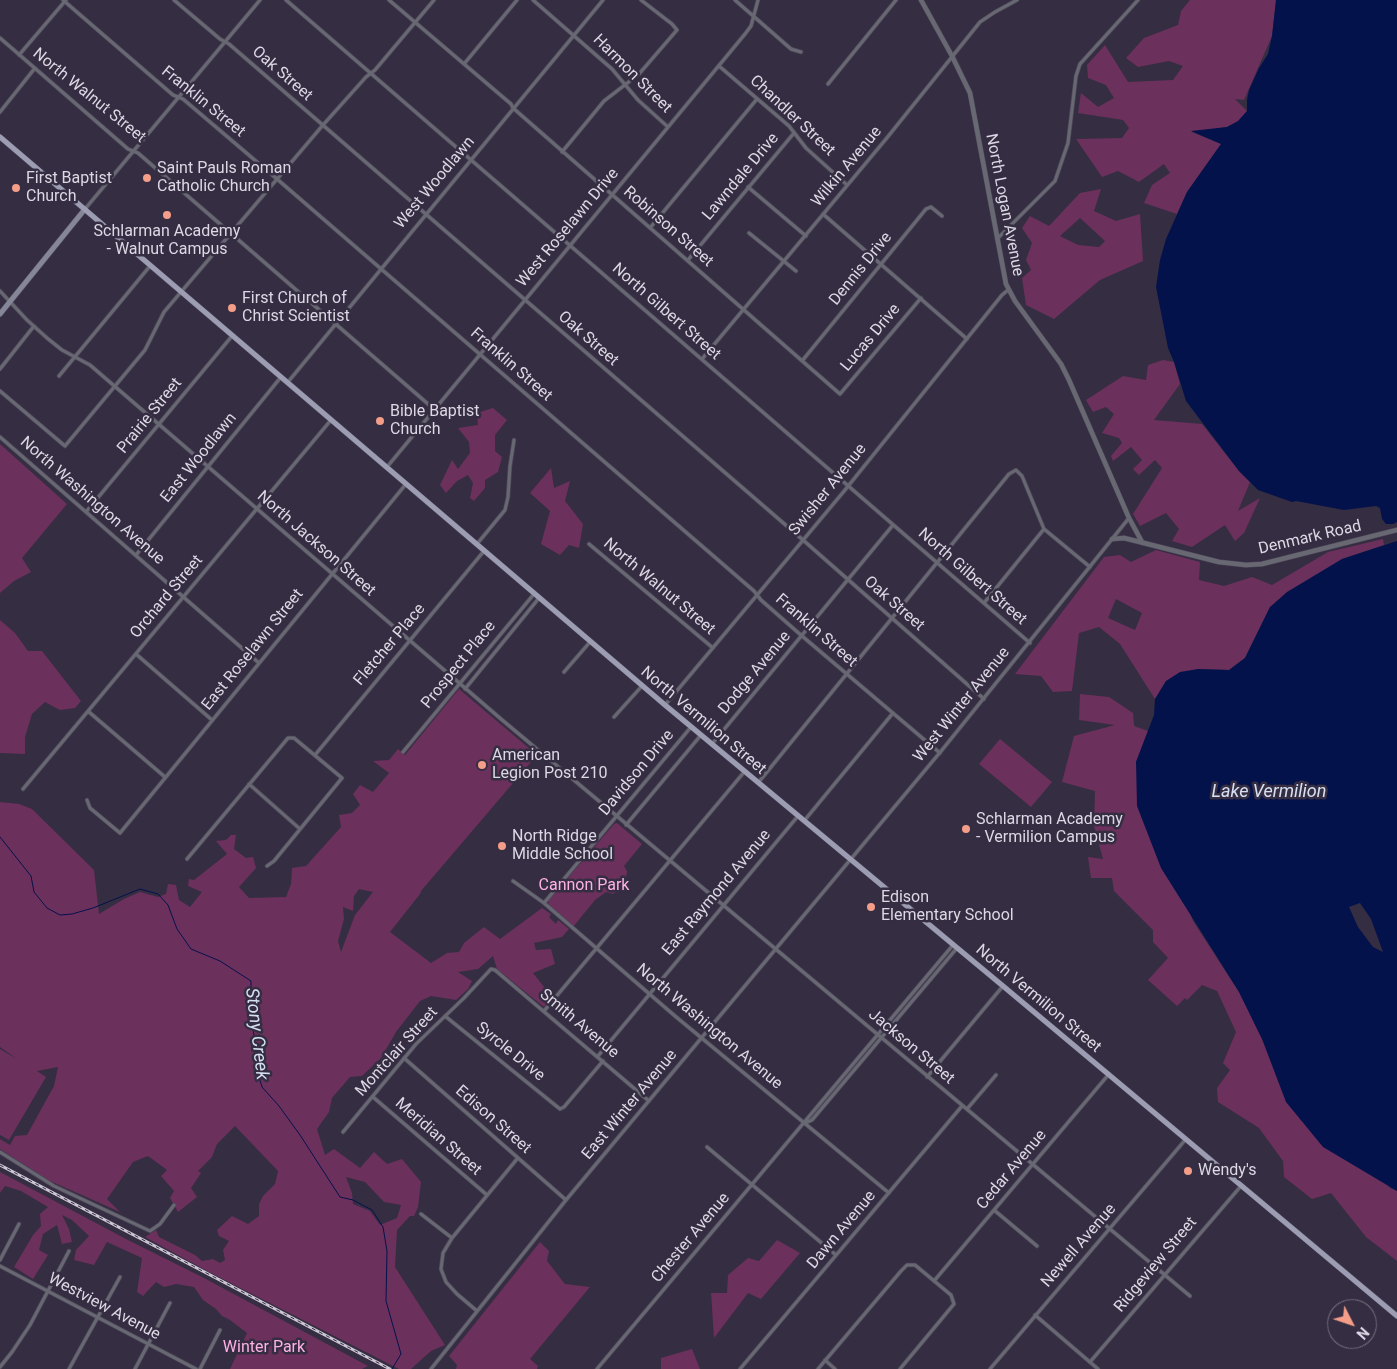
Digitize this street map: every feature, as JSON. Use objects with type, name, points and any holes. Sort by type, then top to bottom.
[{"type":"main road","name":"North Vermilion Street","points":[[0,137],[665,706],[1109,1074],[1397,1316]]},
{"type":"main road","points":[[0,314],[85,209]]},
{"type":"street","points":[[19,55],[65,0]]},
{"type":"street","name":"Franklin Street","points":[[65,0],[173,95],[184,98],[754,591],[802,636],[940,753]]},
{"type":"street","name":"Oak Street","points":[[174,0],[525,300],[984,699]]},
{"type":"street","points":[[85,209],[260,0]]},
{"type":"street","name":"North Gilbert Street","points":[[286,0],[1030,643]]},
{"type":"street","name":"Robinson Street","points":[[389,0],[511,104],[513,108],[562,152],[840,394]]},
{"type":"street","points":[[0,391],[65,446],[145,350],[164,312],[322,125],[371,74],[434,0]]},
{"type":"street","points":[[464,64],[517,0]]},
{"type":"street","name":"Harmon Street","points":[[533,0],[612,69],[638,100],[668,127]]},
{"type":"street","name":"West Woodlawn","points":[[287,383],[603,0]]},
{"type":"street","points":[[562,152],[604,100],[646,67],[678,30],[641,0]]},
{"type":"street","points":[[734,0],[791,49],[801,52]]},
{"type":"street","name":"West Roselawn Drive","points":[[386,468],[751,26],[758,0]]},
{"type":"street","points":[[828,84],[896,0]]},
{"type":"street","name":"North Logan Avenue","points":[[922,0],[970,93],[1008,290],[1061,364],[1129,518],[1142,542]]},
{"type":"street","name":"Wilkin Avenue","points":[[702,360],[987,16],[1017,0]]},
{"type":"street","points":[[997,240],[1055,181],[1068,143],[1076,76],[1080,64],[1138,0]]},
{"type":"street","name":"North Walnut Street","points":[[0,38],[128,149],[138,153],[232,233],[435,410]]},
{"type":"street","name":"Chandler Street","points":[[719,66],[794,133],[806,148],[848,185]]},
{"type":"street","points":[[0,112],[35,68]]},
{"type":"street","points":[[650,228],[757,99]]},
{"type":"street","name":"Lawndale Drive","points":[[688,260],[794,133]]},
{"type":"street","points":[[748,188],[806,236]]},
{"type":"street","name":"Dennis Drive","points":[[802,360],[926,209],[931,207],[942,216]]},
{"type":"street","points":[[824,214],[968,339]]},
{"type":"street","points":[[749,233],[796,271]]},
{"type":"street","points":[[59,376],[150,266]]},
{"type":"street","name":"Swisher Avenue","points":[[665,706],[1008,290]]},
{"type":"street","name":"North Jackson Street","points":[[0,291],[34,326],[62,350],[90,365],[115,386],[256,510],[617,817]]},
{"type":"street","name":"Lucas Drive","points":[[840,394],[921,298]]},
{"type":"street","points":[[0,369],[34,326]]},
{"type":"street","name":"Prairie Street","points":[[86,512],[232,336]]},
{"type":"street","name":"East Woodlawn","points":[[135,555],[281,377]]},
{"type":"street","name":"Orchard Street","points":[[24,789],[330,420]]},
{"type":"street","name":"North Washington Avenue","points":[[0,437],[259,662]]},
{"type":"street","points":[[477,545],[505,510],[514,440]]},
{"type":"street","points":[[758,783],[1009,474],[1016,470],[1022,476],[1044,528],[1090,567]]},
{"type":"street","name":"East Roselawn Street","points":[[87,800],[90,808],[120,833],[406,484]]},
{"type":"street","name":"West Winter Avenue","points":[[850,860],[1030,643],[1129,518]]},
{"type":"street","name":"Dodge Avenue","points":[[712,744],[893,525]]},
{"type":"street","points":[[984,603],[1044,528]]},
{"type":"street","name":"Denmark Road","points":[[1112,540],[1124,538],[1219,562],[1262,564],[1397,530]]},
{"type":"street","name":"North Walnut Street","points":[[589,544],[714,648]]},
{"type":"street","name":"Fletcher Place","points":[[315,755],[484,551]]},
{"type":"street","name":"Prospect Place","points":[[403,752],[534,594]]},
{"type":"street","name":"Prospect Place","points":[[465,688],[540,598]]},
{"type":"street","points":[[564,672],[590,642]]},
{"type":"street","points":[[136,654],[212,720]]},
{"type":"street","points":[[614,717],[642,686]]},
{"type":"street","points":[[89,712],[165,777]]},
{"type":"street","points":[[804,821],[893,713]]},
{"type":"street","name":"Davidson Drive","points":[[544,903],[691,727]]},
{"type":"street","name":"Davidson Drive","points":[[626,825],[701,735]]},
{"type":"street","points":[[187,859],[288,738],[294,738],[342,778],[274,861],[267,866]]},
{"type":"street","points":[[544,1011],[745,772]]},
{"type":"street","points":[[249,784],[300,829]]},
{"type":"street","name":"East Raymond Avenue","points":[[598,1056],[798,816]]},
{"type":"street","name":"Jackson Street","points":[[617,817],[1190,1296]]},
{"type":"street","name":"East Winter Avenue","points":[[431,1369],[566,1200],[850,860]]},
{"type":"street","name":"North Washington Avenue","points":[[513,881],[544,903],[649,994],[889,1193]]},
{"type":"street","name":"Chester Avenue","points":[[597,1369],[922,981],[955,946]]},
{"type":"street","name":"Chester Avenue","points":[[805,1123],[812,1120],[881,1039],[926,985],[955,946]]},
{"type":"street","name":"Smith Avenue","points":[[491,969],[495,970],[598,1056],[649,1101]]},
{"type":"street","name":"Montclair Street","points":[[343,1132],[404,1058],[491,969]]},
{"type":"street","points":[[922,981],[926,985]]},
{"type":"street","points":[[927,1077],[1003,986]]},
{"type":"street","name":"Syrcle Drive","points":[[445,1016],[560,1109],[564,1108],[603,1061]]},
{"type":"street","name":"Edison Street","points":[[404,1058],[566,1200]]},
{"type":"street","points":[[852,1064],[857,1067]]},
{"type":"street","name":"Cedar Avenue","points":[[934,1281],[1109,1074]]},
{"type":"street","points":[[967,1110],[996,1075]]},
{"type":"street","points":[[829,1091],[833,1095]]},
{"type":"street","name":"Meridian Street","points":[[373,1097],[487,1195]]},
{"type":"street","name":"Dawn Avenue","points":[[740,1369],[962,1106]]},
{"type":"street","name":"Newell Avenue","points":[[990,1369],[1186,1139]]},
{"type":"street","points":[[707,1147],[836,1255]]},
{"type":"street","points":[[0,1152],[54,1186],[150,1231],[160,1224],[174,1206]]},
{"type":"street","points":[[477,1311],[446,1282],[441,1269],[442,1253],[452,1238],[517,1159]]},
{"type":"street","name":"Ridgeview Street","points":[[1090,1362],[1241,1185]]},
{"type":"street","points":[[994,1210],[1037,1246]]},
{"type":"street","points":[[421,1214],[452,1238]]},
{"type":"street","points":[[0,1260],[19,1224]]},
{"type":"street","points":[[0,1367],[17,1345],[69,1251]]},
{"type":"street","points":[[818,1369],[907,1265],[914,1265],[951,1295],[954,1304],[900,1369]]},
{"type":"street","name":"Westview Avenue","points":[[0,1266],[196,1369]]},
{"type":"street","points":[[69,1369],[120,1277]]},
{"type":"street","points":[[135,1369],[170,1303]]},
{"type":"street","points":[[1035,1315],[1096,1368]]},
{"type":"street","points":[[200,1369],[220,1330]]},
{"type":"street","points":[[825,1360],[835,1369]]},
{"type":"green space","points":[[1190,0],[1276,0],[1272,36],[1244,100],[1235,99],[1247,111],[1239,121],[1227,127],[1192,132],[1221,144],[1187,192],[1177,214],[1144,203],[1152,185],[1170,173],[1164,164],[1139,182],[1118,171],[1102,177],[1076,139],[1122,138],[1129,128],[1123,120],[1078,113],[1081,93],[1098,107],[1114,98],[1106,85],[1088,78],[1087,65],[1105,45],[1128,82],[1173,80],[1183,66],[1169,61],[1138,67],[1126,58],[1144,38],[1178,25],[1181,11]]},
{"type":"green space","points":[[1101,189],[1094,211],[1116,221],[1140,214],[1143,261],[1100,280],[1054,319],[1026,305],[1022,278],[1031,270],[1026,260],[1032,243],[1022,228],[1030,216],[1049,226],[1080,193]],"holes":[[[1080,218],[1105,241],[1099,247],[1078,245],[1060,236]]]},
{"type":"green space","points":[[1163,360],[1174,362],[1180,384],[1154,420],[1202,424],[1250,482],[1238,511],[1260,498],[1244,533],[1235,541],[1225,525],[1192,547],[1172,541],[1179,529],[1166,513],[1140,526],[1133,514],[1162,468],[1155,460],[1139,475],[1133,469],[1142,460],[1131,447],[1113,461],[1111,456],[1122,443],[1119,438],[1102,433],[1114,414],[1106,407],[1093,412],[1086,400],[1123,376],[1146,380],[1148,365]]},
{"type":"green space","points":[[493,408],[507,420],[495,435],[495,451],[502,457],[498,472],[485,480],[485,488],[474,501],[470,498],[473,483],[468,475],[457,481],[446,493],[440,485],[452,460],[458,469],[470,453],[469,442],[458,428],[478,425],[477,413]]},
{"type":"green space","points":[[0,444],[67,504],[22,558],[31,572],[14,581],[0,593]]},
{"type":"green space","points":[[551,468],[554,488],[570,481],[565,501],[583,524],[579,548],[569,545],[560,555],[541,544],[550,511],[530,493]]},
{"type":"green space","points":[[1383,539],[1384,545],[1342,559],[1270,607],[1245,658],[1229,670],[1198,669],[1166,681],[1155,699],[1120,644],[1099,627],[1079,633],[1072,691],[1053,692],[1041,676],[1015,674],[1104,557],[1120,555],[1131,562],[1156,550],[1200,562],[1199,580],[1224,586],[1252,577],[1272,585],[1328,552]],"holes":[[[1116,599],[1142,613],[1135,630],[1108,618]]]},
{"type":"green space","points":[[0,620],[15,633],[28,651],[42,651],[81,701],[75,708],[60,710],[45,702],[32,714],[25,737],[25,754],[0,753]]},
{"type":"green space","points":[[459,689],[537,755],[421,891],[390,932],[431,963],[447,953],[459,952],[464,943],[484,927],[500,939],[542,908],[551,914],[549,917],[556,924],[558,920],[569,929],[562,937],[534,943],[536,950],[551,949],[555,964],[533,973],[552,997],[544,1007],[497,969],[493,956],[478,969],[458,972],[472,981],[468,989],[456,1000],[431,996],[420,1001],[396,1032],[381,1058],[362,1076],[350,1077],[332,1098],[329,1112],[317,1129],[325,1155],[334,1149],[360,1168],[374,1152],[387,1164],[402,1159],[421,1182],[418,1207],[414,1216],[410,1216],[397,1230],[395,1267],[445,1345],[431,1351],[411,1369],[399,1369],[207,1271],[145,1237],[156,1230],[159,1237],[195,1255],[202,1261],[213,1259],[220,1263],[225,1260],[223,1250],[229,1241],[219,1236],[217,1230],[232,1216],[248,1224],[259,1216],[259,1204],[263,1196],[275,1184],[278,1171],[235,1126],[217,1144],[212,1157],[198,1171],[201,1173],[191,1188],[197,1197],[178,1212],[170,1198],[174,1191],[161,1176],[167,1170],[148,1156],[133,1162],[107,1199],[120,1212],[48,1180],[0,1149],[0,1139],[10,1145],[15,1136],[27,1135],[54,1086],[58,1067],[37,1071],[46,1077],[9,1140],[0,1135],[0,1049],[17,1059],[0,1047],[0,802],[19,804],[32,809],[94,870],[99,914],[140,892],[158,897],[166,894],[168,884],[176,885],[179,900],[190,907],[202,892],[188,886],[189,879],[194,880],[227,854],[216,841],[226,840],[231,835],[236,835],[234,849],[246,858],[253,857],[256,868],[239,887],[249,898],[286,897],[291,884],[292,868],[306,866],[341,827],[339,815],[352,813],[360,805],[353,794],[360,785],[373,792],[389,773],[373,761],[389,760],[398,749],[405,755]],"holes":[[[359,889],[373,892],[355,915],[341,952],[338,941],[344,919],[343,907],[353,911],[354,896]],[[346,1177],[365,1182],[384,1202],[401,1205],[397,1218],[380,1225],[370,1211],[353,1204],[352,1193]]]},
{"type":"green space","points":[[1080,694],[1109,697],[1133,713],[1134,726],[1148,731],[1136,762],[1193,921],[1239,992],[1262,1039],[1390,1188],[1397,1191],[1397,1261],[1366,1237],[1331,1193],[1312,1199],[1284,1177],[1283,1161],[1259,1128],[1218,1102],[1217,1088],[1230,1070],[1223,1063],[1236,1032],[1217,991],[1202,985],[1187,1000],[1185,998],[1177,1006],[1148,980],[1168,958],[1153,942],[1153,930],[1114,891],[1112,878],[1091,878],[1088,857],[1103,859],[1094,826],[1095,791],[1062,782],[1074,736],[1115,725],[1079,720]]},
{"type":"green space","points":[[1000,739],[1052,782],[1031,807],[979,764]]},
{"type":"green space","name":"Cannon Park","points":[[617,823],[642,844],[624,866],[627,871],[625,887],[613,894],[606,892],[595,900],[573,927],[549,906],[548,901],[614,824]]},
{"type":"green space","name":"Winter Park","points":[[0,1172],[368,1366],[362,1369],[230,1369],[247,1333],[203,1300],[194,1287],[176,1284],[164,1287],[156,1282],[143,1296],[137,1292],[142,1258],[107,1242],[94,1265],[74,1260],[76,1250],[89,1236],[72,1220],[62,1215],[69,1229],[72,1242],[62,1244],[57,1225],[43,1234],[39,1250],[48,1255],[33,1279],[14,1267],[33,1235],[41,1226],[40,1214],[48,1207],[21,1191],[5,1186],[0,1193]]},
{"type":"green space","points":[[777,1240],[800,1253],[761,1299],[748,1293],[714,1338],[711,1293],[727,1293],[728,1275],[748,1258],[759,1261]]},
{"type":"green space","points":[[540,1242],[549,1251],[547,1261],[565,1284],[590,1287],[530,1359],[538,1366],[537,1369],[456,1369],[457,1365],[449,1356]]},
{"type":"green space","points":[[692,1349],[700,1369],[661,1369],[661,1358]]},
{"type":"water","points":[[1276,0],[1397,0],[1397,522],[1393,524],[1386,524],[1382,519],[1380,508],[1376,506],[1344,510],[1296,501],[1292,502],[1258,490],[1239,471],[1186,401],[1168,348],[1156,287],[1160,260],[1166,239],[1187,192],[1221,144],[1191,131],[1227,127],[1238,121],[1247,111],[1249,90],[1268,54]]},
{"type":"water","name":"Lake Vermilion","points":[[1397,541],[1397,1191],[1323,1147],[1286,1102],[1262,1039],[1239,992],[1161,868],[1137,806],[1136,762],[1154,715],[1155,699],[1166,681],[1180,672],[1198,669],[1229,670],[1245,658],[1270,607],[1287,592],[1342,559]],"holes":[[[1360,903],[1371,919],[1383,952],[1373,947],[1358,927],[1349,907]]]},
{"type":"waterway","name":"Stony Creek","points":[[0,837],[31,876],[34,892],[47,908],[60,915],[72,914],[93,908],[140,889],[158,894],[168,905],[177,929],[191,949],[220,961],[251,981],[251,1004],[257,1070],[262,1087],[279,1106],[300,1135],[340,1197],[353,1200],[372,1210],[383,1227],[387,1251],[386,1301],[401,1354],[392,1369]]},
{"type":"railway","points":[[0,1165],[390,1369]]},
{"type":"place","name":"Saint Pauls Roman Catholic Church","points":[[147,178]]},
{"type":"place","name":"First Baptist Church","points":[[16,188]]},
{"type":"place","name":"Schlarman Academy - Walnut Campus","points":[[167,215]]},
{"type":"place","name":"First Church of Christ Scientist","points":[[232,308]]},
{"type":"place","name":"Bible Baptist Church","points":[[380,421]]},
{"type":"place","name":"American Legion Post 210","points":[[482,765]]},
{"type":"place","name":"Schlarman Academy - Vermilion Campus","points":[[966,829]]},
{"type":"place","name":"North Ridge Middle School","points":[[502,846]]},
{"type":"place","name":"Edison Elementary School","points":[[871,907]]},
{"type":"place","name":"Wendy's","points":[[1188,1171]]}]
